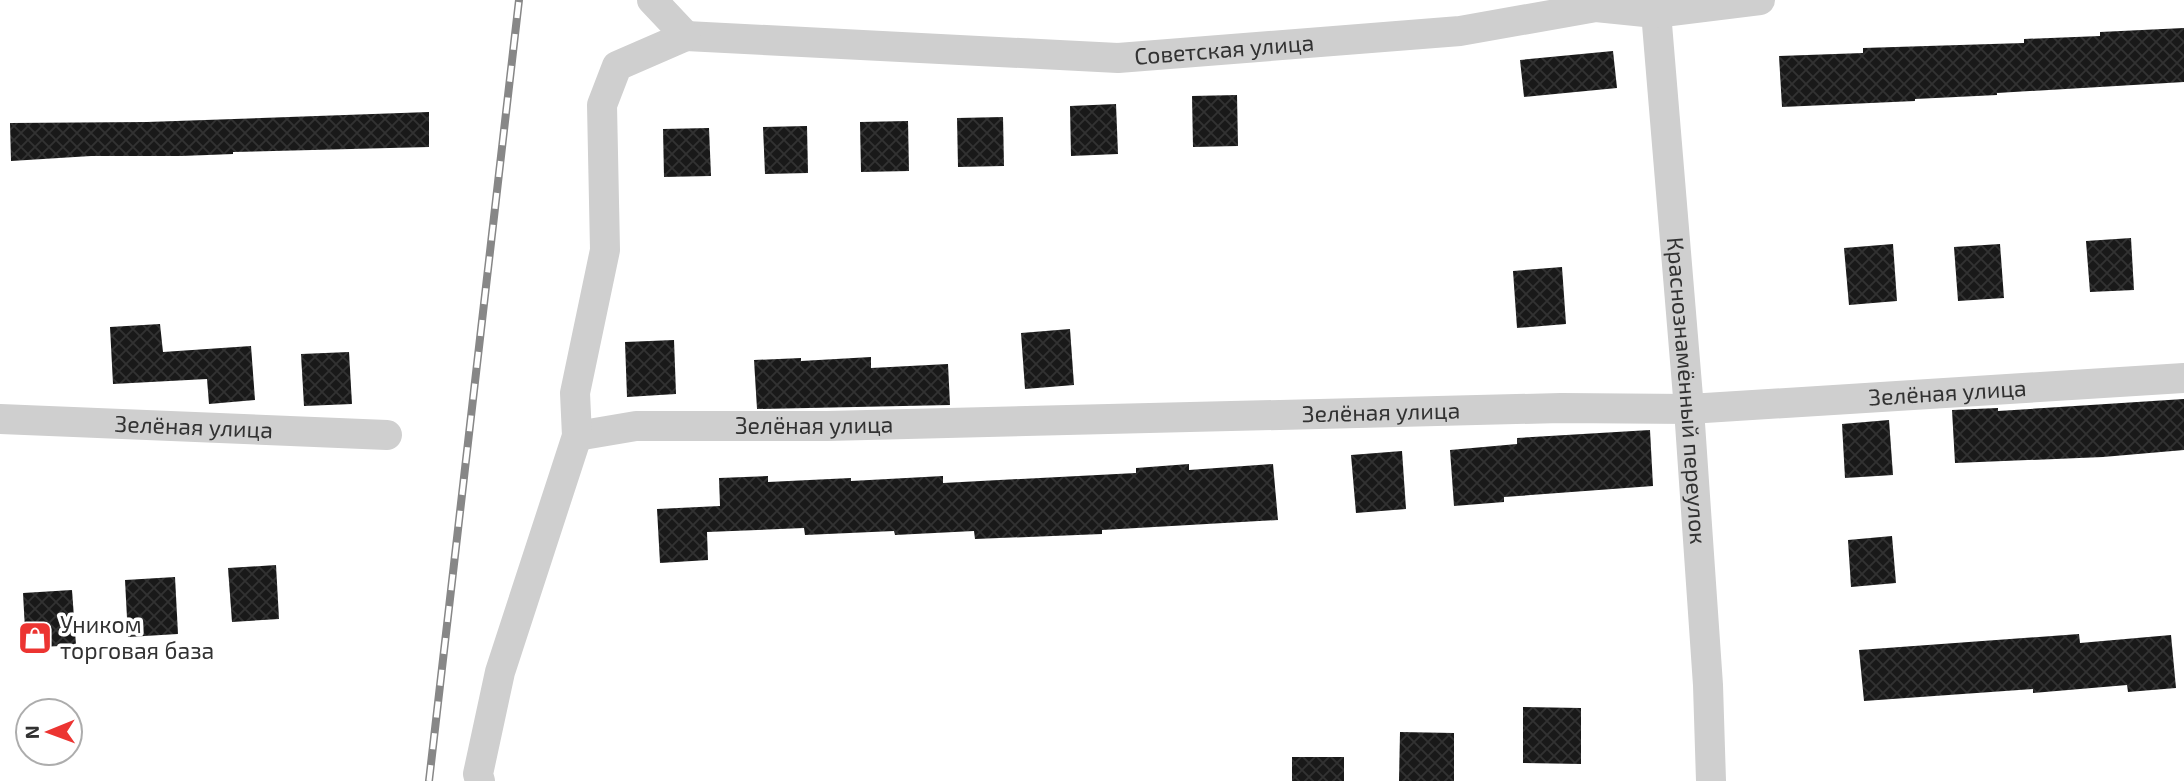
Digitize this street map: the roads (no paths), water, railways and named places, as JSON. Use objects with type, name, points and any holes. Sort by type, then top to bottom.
[{"type":"street","points":[[480,781],[478,774],[500,672],[577,436],[575,393],[605,250],[602,105],[617,66],[685,36],[652,0]]},
{"type":"street","name":"Советская улица","points":[[685,36],[1118,58],[1460,31],[1596,7],[1655,7],[1760,0]]},
{"type":"street","name":"Краснознамённый переулок","points":[[1655,7],[1689,409],[1708,685],[1711,781]]},
{"type":"street","name":"Зелёная улица","points":[[577,436],[636,426],[827,426],[1561,408],[1689,409],[2184,378]]},
{"type":"street","name":"Зелёная улица","points":[[0,419],[387,435]]},
{"type":"railway","points":[[429,781],[519,0]]},
{"type":"place","name":"Уником торговая база","points":[[35,638]]}]
